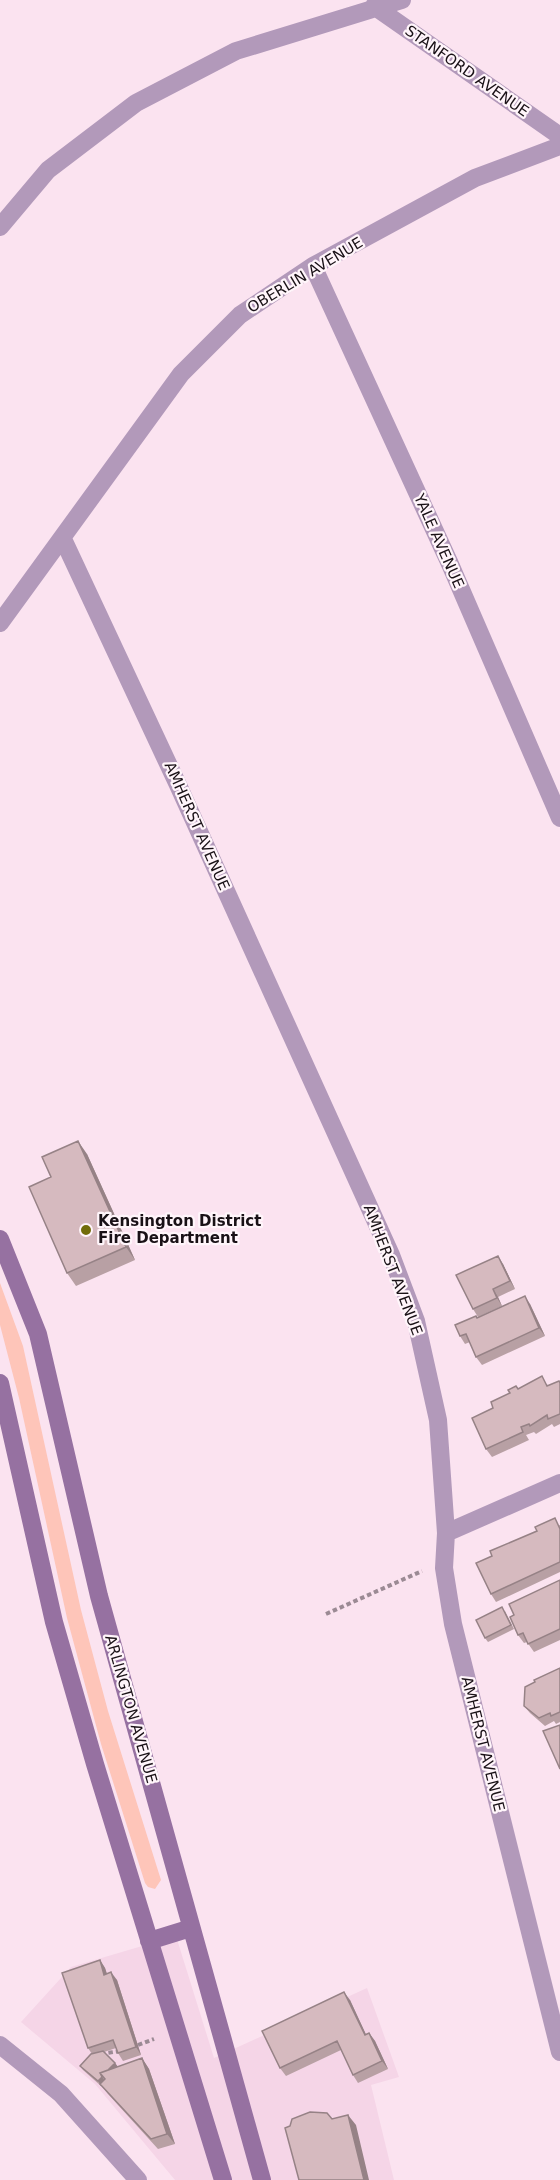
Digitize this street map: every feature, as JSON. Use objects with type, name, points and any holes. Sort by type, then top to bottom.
[{"type":"main road","name":"ARLINGTON AVENUE","points":[[0,1239],[38,1334],[99,1596],[262,2180]]},
{"type":"main road","points":[[0,1383],[54,1622],[223,2180]]},
{"type":"main road","points":[[149,1941],[191,1928]]},
{"type":"street","points":[[0,227],[48,170],[136,103],[236,51],[375,6],[402,0]]},
{"type":"street","name":"STANFORD AVENUE","points":[[375,6],[560,136]]},
{"type":"street","name":"OBERLIN AVENUE","points":[[0,623],[181,374],[240,315],[314,266],[476,178],[560,146]]},
{"type":"street","name":"YALE AVENUE","points":[[314,266],[450,564],[560,818]]},
{"type":"street","name":"AMHERST AVENUE","points":[[63,539],[178,785],[395,1266],[416,1321],[438,1420],[446,1533],[444,1561],[453,1624],[560,2052]]},
{"type":"street","points":[[446,1533],[560,1483]]},
{"type":"street","points":[[0,2046],[61,2094],[138,2180]]},
{"type":"path","points":[[326,1614],[444,1561]]},
{"type":"path","points":[[98,2055],[120,2051]]},
{"type":"shaded area","points":[[0,1283],[23,1346],[81,1610],[108,1711],[161,1880],[155,1889],[148,1887],[145,1883],[101,1744],[67,1618],[19,1398],[0,1325]]},
{"type":"shaded area","points":[[176,1936],[214,2058],[367,1988],[399,2077],[371,2085],[394,2180],[175,2180],[95,2084],[21,2022],[71,1967]]},
{"type":"building","name":"Kensington District Fire Department","points":[[78,1141],[126,1247],[67,1273],[29,1187],[51,1177],[42,1157]]},
{"type":"building","points":[[498,1256],[510,1281],[493,1289],[497,1298],[473,1309],[456,1275]]},
{"type":"building","points":[[525,1296],[539,1328],[476,1357],[466,1334],[460,1336],[455,1325],[476,1316],[477,1318]]},
{"type":"building","points":[[542,1376],[547,1386],[559,1381],[560,1383],[560,1414],[548,1419],[547,1415],[530,1426],[529,1424],[521,1427],[523,1432],[486,1449],[472,1418],[493,1408],[491,1402],[510,1393],[508,1390],[516,1386],[518,1389]]},
{"type":"building","points":[[555,1518],[560,1529],[560,1562],[491,1594],[476,1563],[492,1556],[490,1551],[537,1531],[535,1527]]},
{"type":"building","points":[[560,1580],[560,1629],[528,1644],[523,1633],[518,1635],[510,1617],[514,1615],[509,1604]]},
{"type":"building","points":[[502,1607],[511,1625],[485,1638],[476,1620]]},
{"type":"building","points":[[560,1668],[560,1712],[539,1718],[524,1706],[525,1687],[535,1682],[534,1680]]},
{"type":"building","points":[[560,1725],[560,1769],[543,1731]]},
{"type":"building","points":[[100,1960],[104,1975],[111,1972],[136,2047],[118,2053],[113,2040],[88,2048],[62,1973]]},
{"type":"building","points":[[344,1992],[365,2035],[369,2033],[382,2061],[353,2075],[337,2041],[280,2068],[262,2031]]},
{"type":"building","points":[[103,2051],[115,2063],[108,2070],[100,2073],[102,2077],[98,2081],[80,2066],[91,2054]]},
{"type":"building","points":[[142,2058],[167,2134],[151,2139],[100,2084],[105,2079],[100,2073]]},
{"type":"building","points":[[310,2112],[327,2113],[332,2119],[348,2115],[364,2180],[299,2180],[285,2128],[290,2126],[292,2119]]},
{"type":"place","name":"Kensington District Fire Department","points":[[86,1230]]}]
